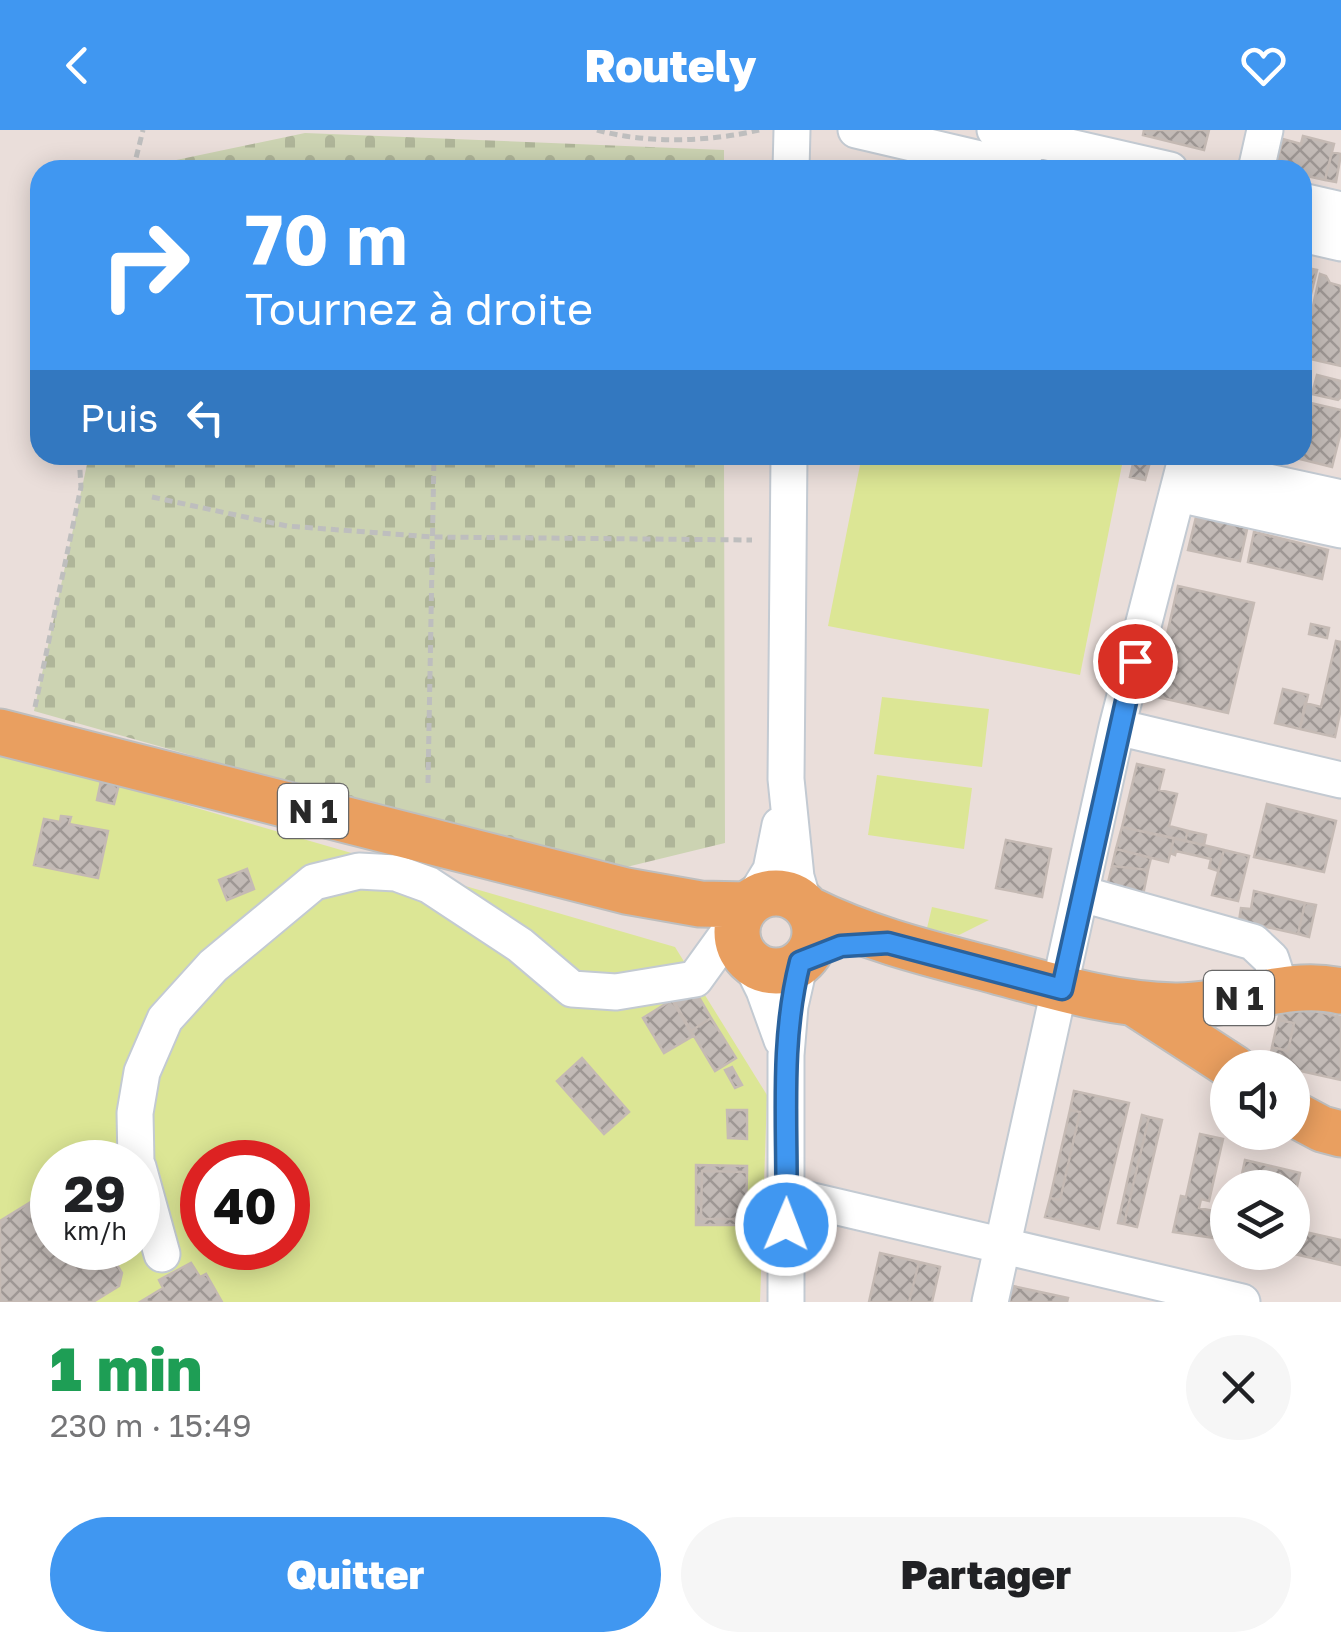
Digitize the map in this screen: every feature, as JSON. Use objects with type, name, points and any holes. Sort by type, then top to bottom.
[{"type":"main road","name":"N 1","points":[[14,736],[626,890],[702,920],[743,930]]},
{"type":"main road","name":"N 1","points":[[888,943],[841,946],[788,969],[773,971],[759,967],[743,930],[760,896],[778,893],[888,943],[1062,989],[1136,1004],[1193,1006],[1320,986],[1341,991]]},
{"type":"main road","points":[[803,960],[815,940],[813,918],[806,906]]},
{"type":"main road","name":"N 1","points":[[1136,1004],[1210,1052]]},
{"type":"main road","points":[[1310,1123],[1341,1134]]},
{"type":"street","points":[[791,160],[792,130]]},
{"type":"street","points":[[856,130],[984,160]]},
{"type":"street","points":[[996,130],[1126,160]]},
{"type":"street","points":[[1258,160],[1265,130]]},
{"type":"street","points":[[1312,203],[1341,210]]},
{"type":"street","points":[[1312,237],[1341,244]]},
{"type":"street","points":[[789,465],[786,779],[796,877],[806,906]]},
{"type":"street","points":[[1183,471],[1341,498]]},
{"type":"street","points":[[1183,471],[1341,530]]},
{"type":"street","points":[[990,1302],[1118,727],[1183,471]]},
{"type":"street","points":[[1118,727],[1341,780]]},
{"type":"street","points":[[136,1140],[135,1113],[142,1072],[165,1019],[213,966],[314,882],[359,871],[396,872],[429,884],[520,945],[572,988],[616,992],[695,979],[743,930],[771,870],[786,779]]},
{"type":"street","points":[[1082,894],[1253,942],[1276,969],[1281,990]]},
{"type":"street","points":[[743,930],[786,1056]]},
{"type":"street","points":[[786,1302],[786,1056],[790,1006],[803,960]]},
{"type":"street","points":[[787,1195],[1242,1302]]},
{"type":"street","points":[[160,1247],[162,1254]]},
{"type":"path","points":[[136,160],[143,130]]},
{"type":"path","points":[[597,130],[622,137],[726,137],[759,130]]},
{"type":"path","points":[[14,736],[81,487],[80,465]]},
{"type":"path","points":[[428,783],[434,465]]},
{"type":"path","points":[[152,496],[287,526],[433,537],[752,540]]},
{"type":"green space","points":[[305,133],[724,150],[724,160],[176,160]]},
{"type":"green space","points":[[87,465],[724,465],[725,843],[606,872],[34,711]]},
{"type":"green space","points":[[860,465],[1122,465],[1080,675],[828,626]]},
{"type":"green space","points":[[882,697],[989,709],[982,767],[874,754]]},
{"type":"green space","points":[[0,751],[675,947],[767,1095],[760,1302],[0,1302]]},
{"type":"green space","points":[[877,775],[972,788],[964,849],[868,835]]},
{"type":"green space","points":[[932,907],[989,920],[959,935],[927,928]]},
{"type":"building","points":[[1144,130],[1209,130],[1204,150],[1143,135]]},
{"type":"building","points":[[1303,136],[1334,144],[1325,180],[1312,177],[1312,160],[1278,160],[1283,139],[1301,144]]},
{"type":"building","points":[[1332,152],[1341,154],[1336,182],[1325,180]]},
{"type":"building","points":[[1320,274],[1341,286],[1341,366],[1312,359],[1312,311]]},
{"type":"building","points":[[1317,375],[1341,381],[1338,400],[1312,394]]},
{"type":"building","points":[[1312,403],[1341,410],[1341,431],[1332,467],[1312,462]]},
{"type":"building","points":[[1133,465],[1149,465],[1145,480],[1130,477]]},
{"type":"building","points":[[1197,513],[1248,525],[1240,561],[1188,550]]},
{"type":"building","points":[[1254,532],[1328,550],[1322,579],[1248,562]]},
{"type":"building","points":[[1178,586],[1254,603],[1228,713],[1153,696]]},
{"type":"building","points":[[1311,624],[1329,628],[1327,638],[1309,634]]},
{"type":"building","points":[[1336,641],[1341,642],[1341,708],[1335,737],[1300,729],[1305,703],[1321,707]]},
{"type":"building","points":[[1283,689],[1308,695],[1300,729],[1275,723]]},
{"type":"building","points":[[1137,764],[1164,770],[1159,790],[1177,794],[1169,826],[1188,831],[1185,841],[1122,827]]},
{"type":"building","points":[[102,776],[120,780],[114,804],[97,800]]},
{"type":"building","points":[[1267,804],[1336,821],[1324,872],[1254,857]]},
{"type":"building","points":[[61,816],[71,817],[69,824],[108,831],[98,878],[34,865],[44,819],[60,822]]},
{"type":"building","points":[[1122,827],[1174,838],[1168,862],[1116,849]]},
{"type":"building","points":[[1188,831],[1206,835],[1204,845],[1185,841]]},
{"type":"building","points":[[1174,838],[1224,850],[1218,871],[1209,868],[1211,859],[1170,853]]},
{"type":"building","points":[[1006,840],[1051,849],[1042,897],[996,888]]},
{"type":"building","points":[[1116,849],[1151,858],[1148,870],[1112,866]]},
{"type":"building","points":[[1224,850],[1249,856],[1238,901],[1212,895]]},
{"type":"building","points":[[1112,866],[1148,870],[1142,900],[1106,891]]},
{"type":"building","points":[[247,869],[254,889],[227,900],[219,880]]},
{"type":"building","points":[[1254,891],[1305,903],[1298,934],[1239,921],[1241,908],[1251,909]]},
{"type":"building","points":[[1305,903],[1316,905],[1309,937],[1298,934]]},
{"type":"building","points":[[693,987],[711,1018],[691,1031],[673,999]]},
{"type":"building","points":[[672,1000],[693,1036],[664,1053],[643,1018]]},
{"type":"building","points":[[1282,1004],[1341,1017],[1341,1080],[1310,1073],[1310,1050],[1288,1050],[1294,1023],[1278,1020]]},
{"type":"building","points":[[711,1018],[736,1058],[715,1071],[691,1031]]},
{"type":"building","points":[[1278,1020],[1294,1023],[1288,1050],[1272,1047]]},
{"type":"building","points":[[582,1058],[629,1112],[604,1134],[557,1081]]},
{"type":"building","points":[[732,1067],[742,1085],[735,1088],[725,1070]]},
{"type":"building","points":[[1074,1091],[1129,1103],[1099,1229],[1045,1217],[1050,1198],[1060,1200],[1080,1112],[1070,1110]]},
{"type":"building","points":[[727,1110],[747,1110],[747,1139],[728,1138]]},
{"type":"building","points":[[1070,1110],[1080,1112],[1060,1200],[1050,1198]]},
{"type":"building","points":[[1142,1115],[1149,1117],[1124,1224],[1118,1223]]},
{"type":"building","points":[[1149,1117],[1162,1120],[1137,1227],[1124,1224]]},
{"type":"building","points":[[1200,1134],[1210,1136],[1210,1150],[1221,1150],[1216,1170],[1210,1170],[1209,1201],[1201,1199],[1199,1208],[1210,1210],[1210,1237],[1173,1232],[1181,1196],[1186,1197]]},
{"type":"building","points":[[1245,1160],[1287,1170],[1243,1170]]},
{"type":"building","points":[[696,1165],[747,1166],[747,1172],[702,1171],[701,1219],[746,1219],[746,1225],[696,1225]]},
{"type":"building","points":[[702,1171],[747,1172],[746,1219],[701,1219]]},
{"type":"building","points":[[30,1203],[30,1270],[120,1270],[119,1286],[93,1302],[0,1302],[0,1221]]},
{"type":"building","points":[[1310,1233],[1341,1240],[1341,1265],[1310,1258]]},
{"type":"building","points":[[880,1253],[919,1262],[909,1302],[869,1302]]},
{"type":"building","points":[[919,1262],[940,1267],[932,1302],[909,1302]]},
{"type":"building","points":[[180,1269],[196,1270],[200,1277],[206,1274],[222,1302],[140,1302],[163,1288],[159,1280]]},
{"type":"building","points":[[1013,1286],[1068,1298],[1067,1302],[1009,1302]]},
{"type":"route","points":[[786,1225],[786,1056],[790,1006],[800,962],[841,946],[888,943],[1062,989],[1135,661]]}]
